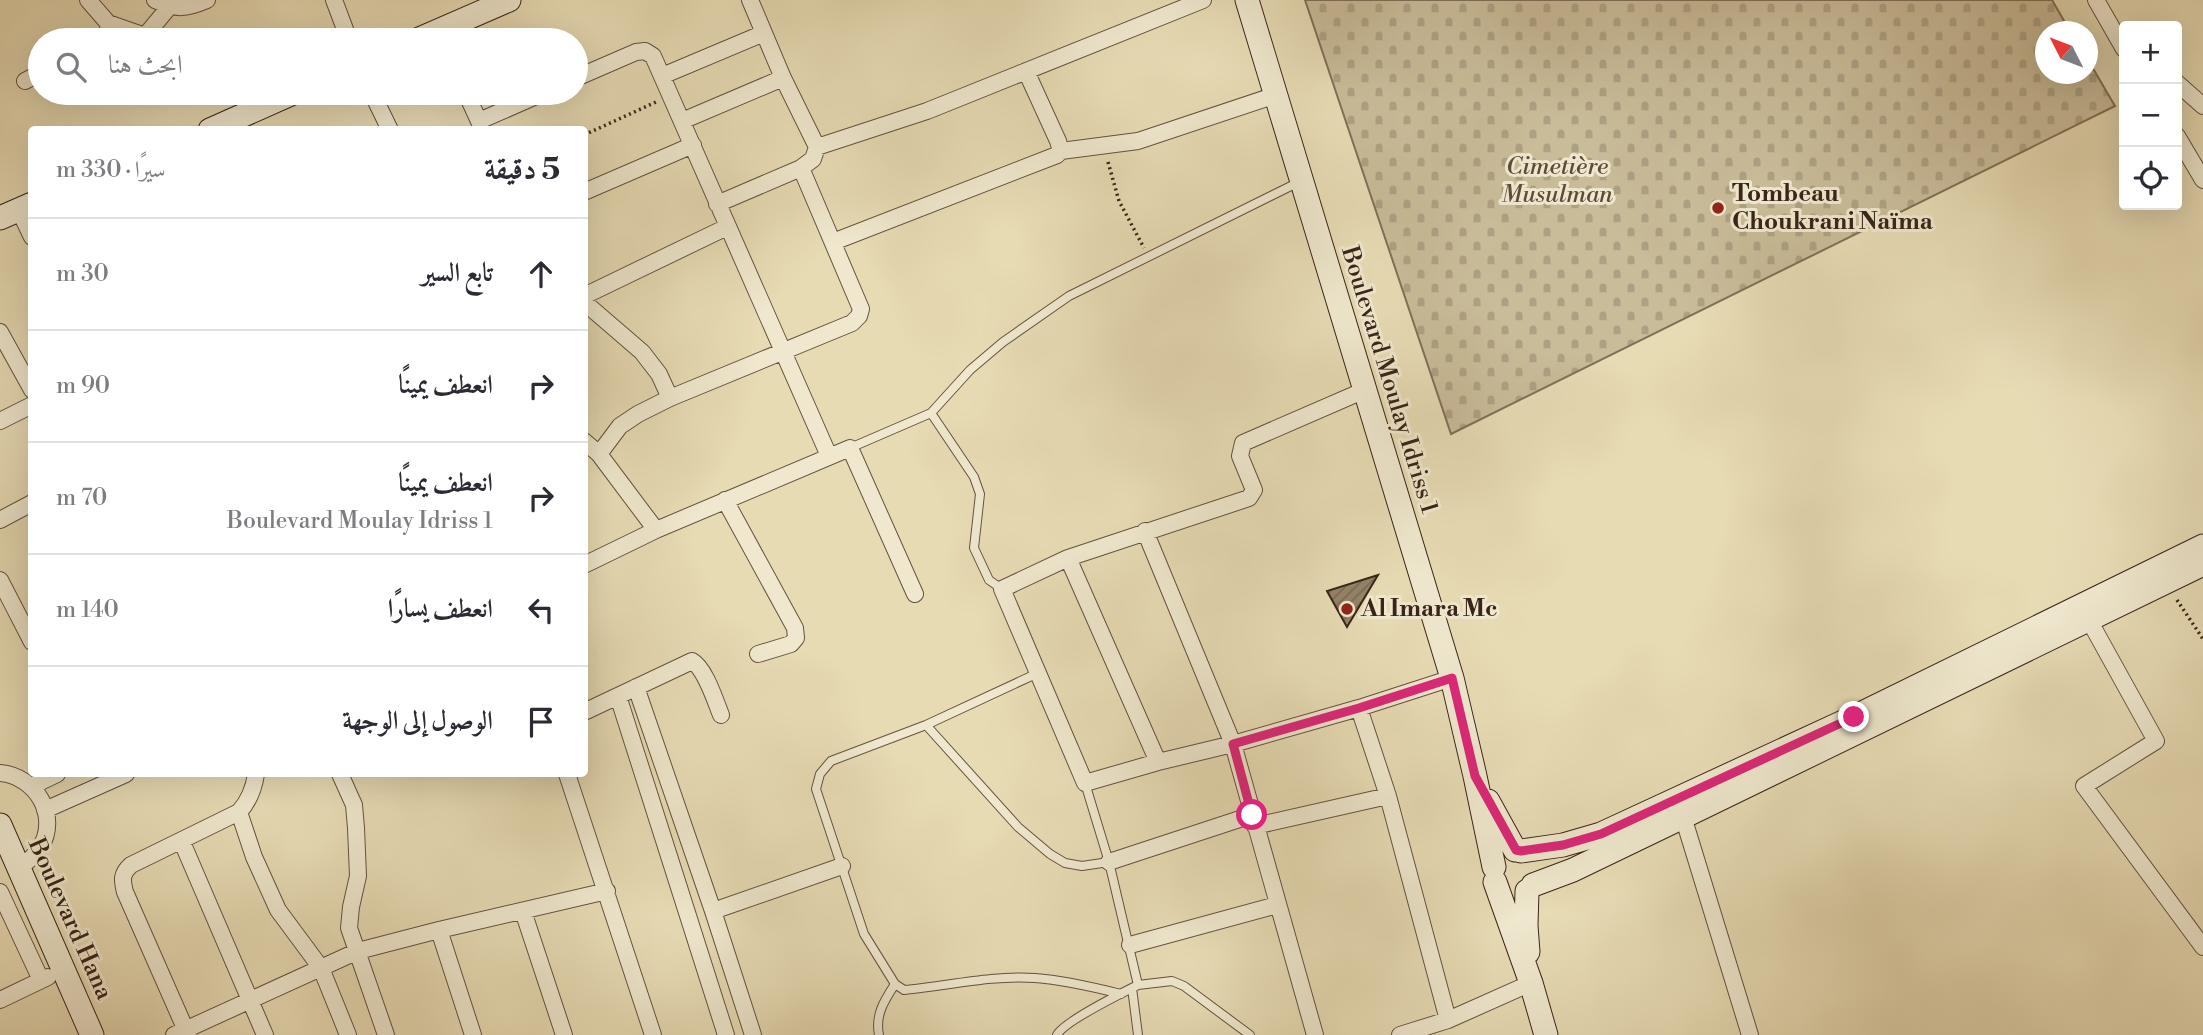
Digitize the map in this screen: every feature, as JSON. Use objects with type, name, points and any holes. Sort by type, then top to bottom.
[{"type":"main road","points":[[456,28],[509,0]]},
{"type":"main road","name":"Boulevard Moulay Idriss 1","points":[[1247,0],[1452,678],[1494,874],[1531,984]]},
{"type":"main road","points":[[225,126],[268,105]]},
{"type":"main road","points":[[1680,808],[1563,845],[1502,855],[1494,874],[1505,892],[1513,894],[1573,870],[1680,808],[2085,613],[2203,545]]},
{"type":"main road","points":[[2085,613],[2167,583],[2203,564]]},
{"type":"main road","name":"Boulevard Moulay Idriss 1","points":[[1475,776],[1518,851]]},
{"type":"main road","name":"Boulevard Hana","points":[[0,825],[10,869],[63,970],[92,1035]]},
{"type":"main road","points":[[1518,851],[1532,859],[1536,865],[1537,872],[1530,888],[1526,926],[1531,984],[1546,1035]]},
{"type":"street","points":[[88,0],[108,23],[121,28]]},
{"type":"street","points":[[151,28],[162,3],[185,8],[207,0]]},
{"type":"street","points":[[334,0],[344,28]]},
{"type":"street","points":[[717,204],[801,168],[813,159],[817,147],[783,78],[750,0]]},
{"type":"street","points":[[817,147],[927,111],[1203,0]]},
{"type":"street","points":[[2096,0],[2119,39]]},
{"type":"street","points":[[108,23],[108,28]]},
{"type":"street","points":[[662,76],[764,33]]},
{"type":"street","points":[[588,73],[636,52],[645,51],[653,56],[828,456]]},
{"type":"street","points":[[1026,71],[1061,151]]},
{"type":"street","points":[[682,121],[783,78]]},
{"type":"street","points":[[2178,84],[2203,106]]},
{"type":"street","points":[[833,242],[1052,158],[1061,151],[1138,141],[1276,95]]},
{"type":"street","points":[[378,105],[388,126]]},
{"type":"street","points":[[472,105],[481,125],[520,105]]},
{"type":"street","points":[[2182,144],[2203,180]]},
{"type":"street","points":[[588,190],[693,145]]},
{"type":"street","points":[[599,454],[620,426],[638,414],[670,398],[852,323],[859,316],[861,309],[801,168]]},
{"type":"street","points":[[17,211],[28,230]]},
{"type":"street","points":[[588,294],[727,227]]},
{"type":"street","points":[[588,305],[642,352],[659,374],[670,398]]},
{"type":"street","points":[[0,332],[28,383]]},
{"type":"street","points":[[1365,390],[1243,443],[1240,456],[1254,490],[1249,498],[1068,558],[1002,589],[1086,783],[1359,708],[1452,678]]},
{"type":"street","points":[[0,421],[28,407]]},
{"type":"street","points":[[588,444],[599,454],[656,530]]},
{"type":"street","points":[[588,563],[656,530],[850,448],[915,594]]},
{"type":"street","points":[[725,500],[795,628],[796,638],[791,644],[758,654]]},
{"type":"street","points":[[0,520],[28,505]]},
{"type":"street","points":[[1145,531],[1233,744],[1315,1035]]},
{"type":"street","points":[[1068,558],[1158,762]]},
{"type":"street","points":[[0,580],[28,634]]},
{"type":"street","points":[[2085,613],[2156,741],[2084,786],[2203,947]]},
{"type":"street","points":[[588,710],[688,662],[696,662],[721,715]]},
{"type":"street","points":[[636,687],[716,919],[752,1035]]},
{"type":"street","points":[[618,696],[726,1035]]},
{"type":"street","points":[[1359,708],[1388,796],[1448,1020]]},
{"type":"street","points":[[0,773],[16,776],[32,786],[46,810],[46,834],[41,848],[31,859],[10,869]]},
{"type":"street","points":[[32,786],[51,777]]},
{"type":"street","points":[[46,810],[119,777]]},
{"type":"street","points":[[255,777],[246,804],[239,812],[131,865],[123,872],[125,892],[183,1033],[358,951],[607,891]]},
{"type":"street","points":[[341,777],[354,805],[358,876],[349,928],[386,1035]]},
{"type":"street","points":[[568,777],[653,1035]]},
{"type":"street","points":[[1109,862],[1254,820],[1388,796]]},
{"type":"street","points":[[1680,808],[1749,1035]]},
{"type":"street","points":[[239,812],[254,857],[278,910],[321,968],[348,1035]]},
{"type":"street","points":[[660,825],[681,818]]},
{"type":"street","points":[[181,842],[265,1035]]},
{"type":"street","points":[[693,932],[716,919],[842,866]]},
{"type":"street","points":[[0,892],[41,980]]},
{"type":"street","points":[[1130,946],[1277,905]]},
{"type":"street","points":[[523,911],[564,1035]]},
{"type":"street","points":[[439,930],[473,1035]]},
{"type":"street","points":[[0,1000],[63,970]]},
{"type":"street","points":[[1400,1035],[1421,1032],[1531,984]]},
{"type":"street","points":[[714,998],[737,990]]},
{"type":"lane","points":[[850,448],[931,413],[970,370],[1003,342],[1069,296],[1302,181]]},
{"type":"lane","points":[[931,413],[974,477],[980,494],[974,548],[989,580],[1002,589]]},
{"type":"lane","points":[[1038,673],[926,725],[831,761],[820,774],[816,789],[864,934],[895,984],[904,990],[989,979],[1034,978],[1072,982],[1121,993]]},
{"type":"lane","points":[[926,725],[1018,827],[1050,854],[1065,863],[1082,866],[1109,862]]},
{"type":"lane","points":[[1086,783],[1130,946],[1138,1035]]},
{"type":"lane","points":[[1057,1035],[1060,1029],[1121,993],[1135,987],[1172,981],[1184,986],[1250,1035]]},
{"type":"lane","points":[[879,1035],[877,1026],[880,1009],[895,984]]},
{"type":"path","points":[[588,133],[670,95]]},
{"type":"path","points":[[1103,145],[1119,201],[1148,256]]},
{"type":"path","points":[[2167,583],[2203,639]]},
{"type":"green space","name":"Cimetière Musulman","points":[[1305,0],[2052,0],[2064,21],[2035,21],[2035,84],[2098,84],[2098,77],[2115,106],[1451,434]]},
{"type":"building","name":"Al Imara Mc","points":[[1378,575],[1347,627],[1327,591]]},
{"type":"place","name":"Tombeau Choukrani Naïma","points":[[1718,208]]},
{"type":"place","name":"Al Imara Mc","points":[[1347,609]]},
{"type":"route","points":[[1252,815],[1233,744],[1452,678],[1475,776],[1506,835],[1516,850],[1521,851],[1563,845],[1601,834],[1854,717]]}]
